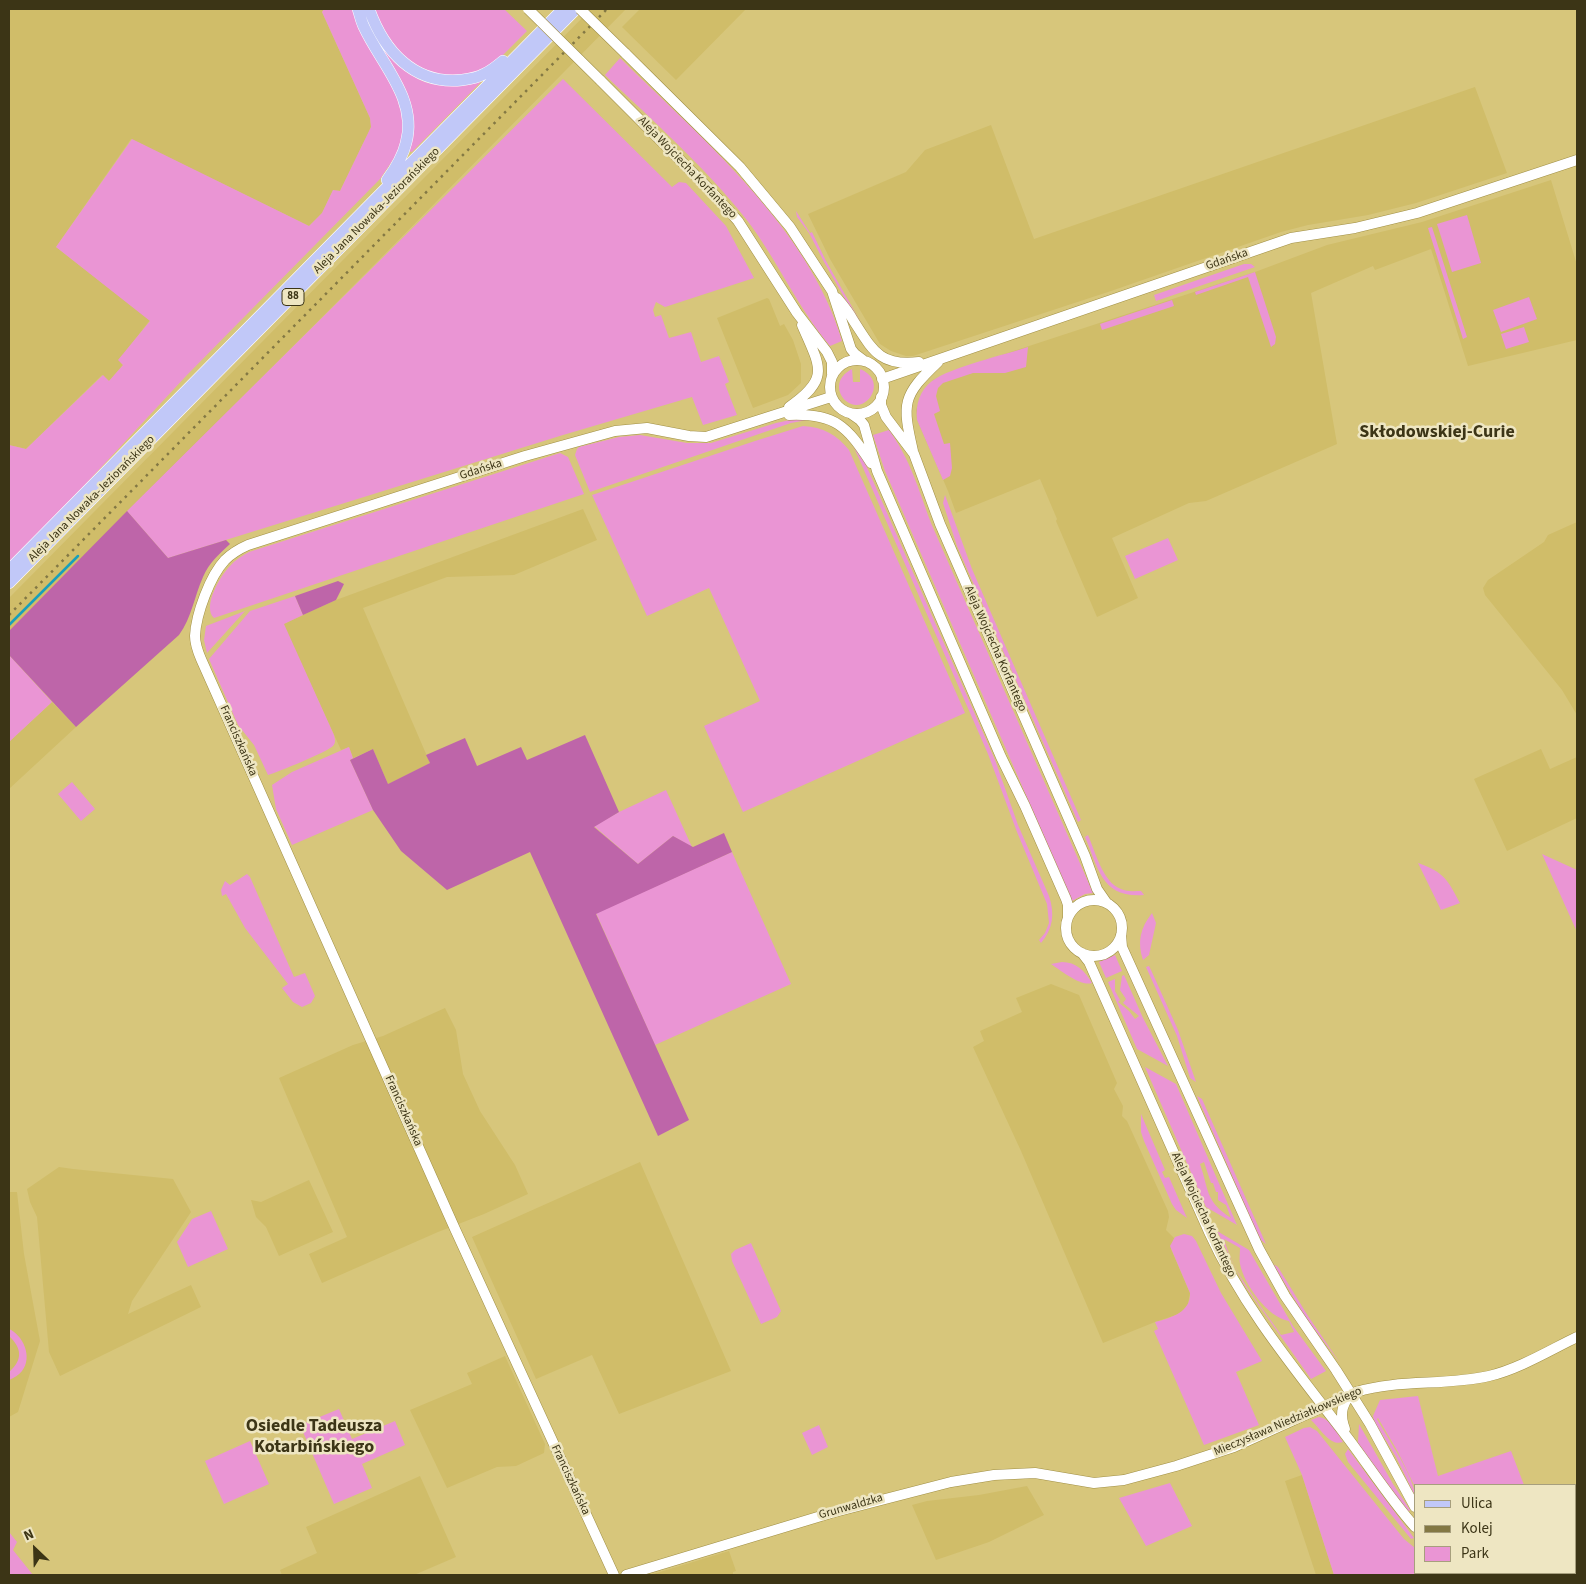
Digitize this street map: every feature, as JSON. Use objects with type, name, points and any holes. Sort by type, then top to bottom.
[{"type":"main road","points":[[358,9],[364,27],[398,86],[406,106],[409,125],[406,143],[399,161],[373,202]]},
{"type":"main road","points":[[369,9],[374,24],[396,56],[411,70],[430,78],[452,81],[484,75],[536,36]]},
{"type":"main road","name":"Aleja Jana Nowaka-Jeziorańskiego","points":[[9,570],[563,9]]},
{"type":"main road","name":"Aleja Jana Nowaka-Jeziorańskiego","points":[[9,584],[576,9]]},
{"type":"street","name":"Aleja Wojciecha Korfantego","points":[[528,9],[711,191],[738,221],[797,313],[827,352],[832,362],[832,374]]},
{"type":"street","points":[[580,9],[754,183],[801,242],[869,346],[888,360],[902,363],[940,360]]},
{"type":"street","name":"Gdańska","points":[[882,379],[1291,238],[1355,228],[1417,213],[1577,160]]},
{"type":"street","points":[[832,291],[851,349],[863,360],[874,366],[884,385],[882,397],[877,405],[862,413],[850,413]]},
{"type":"street","points":[[775,416],[813,389],[819,371],[797,313]]},
{"type":"street","points":[[863,360],[845,362],[832,374],[830,389],[832,397],[835,404],[860,420],[864,425],[877,471],[1001,757],[1066,899],[1068,905],[1066,926],[1069,941],[1082,953],[1096,956],[1104,954],[1113,948],[1121,935]]},
{"type":"street","points":[[914,454],[907,424],[906,411],[908,400],[913,389],[940,360]]},
{"type":"street","name":"Gdańska","points":[[196,644],[195,633],[200,614],[215,575],[231,554],[248,545],[525,456],[615,431],[648,428],[689,436],[706,437],[832,397]]},
{"type":"street","name":"Aleja Wojciecha Korfantego","points":[[882,397],[881,405],[886,417],[914,454],[940,524],[1085,856],[1096,889],[1106,902]]},
{"type":"street","points":[[775,416],[810,414],[827,418],[843,427],[855,438],[877,471]]},
{"type":"street","name":"Franciszkańska","points":[[196,644],[455,1229],[614,1575]]},
{"type":"street","points":[[1068,917],[1075,907],[1082,902],[1091,900],[1106,902],[1113,906],[1120,918],[1122,946],[1259,1249],[1285,1296],[1384,1447],[1414,1505]]},
{"type":"street","name":"Aleja Wojciecha Korfantego","points":[[1082,953],[1089,962],[1230,1274],[1267,1331],[1352,1443],[1403,1515],[1414,1526]]},
{"type":"street","name":"Mieczysława Niedziałkowskiego","points":[[1082,1481],[1094,1483],[1124,1480],[1212,1455],[1248,1441],[1351,1394],[1373,1387],[1461,1381],[1490,1376],[1517,1366],[1577,1337]]},
{"type":"street","points":[[1351,1394],[1342,1408],[1341,1421],[1352,1443]]},
{"type":"street","name":"Grunwaldzka","points":[[626,1575],[831,1513],[951,1482],[994,1475],[1035,1473],[1082,1481]]},
{"type":"shaded area","points":[[9,9],[324,9],[322,12],[370,118],[371,127],[340,191],[333,190],[322,213],[309,226],[131,139],[56,247],[150,320],[119,360],[123,365],[109,381],[102,375],[26,449],[9,445]]},
{"type":"shaded area","points":[[591,9],[626,9],[9,631],[9,598]]},
{"type":"shaded area","points":[[640,9],[746,9],[676,80],[622,27]]},
{"type":"shaded area","points":[[1475,87],[1507,173],[1416,203],[1368,215],[1308,225],[1281,232],[1111,291],[913,356],[906,356],[891,351],[880,344],[830,259],[808,214],[906,172],[925,150],[991,125],[1034,239]]},
{"type":"shaded area","points":[[1551,180],[1577,265],[1577,340],[1468,366],[1431,249],[1375,270],[1373,266],[1311,293],[1337,444],[1206,501],[1189,503],[1112,538],[1138,598],[1097,617],[1040,479],[956,513],[917,420],[916,410],[921,396],[933,380],[965,367],[1255,272],[1327,245],[1422,222]]},
{"type":"shaded area","points":[[767,298],[780,326],[784,324],[793,340],[801,364],[801,383],[788,395],[753,408],[717,318]]},
{"type":"shaded area","points":[[583,509],[597,540],[514,575],[447,577],[363,608],[430,763],[388,784],[373,749],[353,758],[349,747],[341,750],[283,624],[336,600]]},
{"type":"shaded area","points":[[127,511],[168,558],[226,540],[230,544],[205,572],[187,621],[179,635],[76,727],[9,655],[9,631]]},
{"type":"shaded area","points":[[1577,522],[1577,715],[1562,690],[1485,595],[1483,588],[1488,580],[1544,542],[1548,535]]},
{"type":"shaded area","points":[[338,581],[344,584],[336,600],[303,615],[295,596]]},
{"type":"shaded area","points":[[52,702],[76,727],[9,789],[9,742]]},
{"type":"shaded area","points":[[585,735],[619,812],[594,827],[638,864],[673,836],[693,847],[724,833],[732,852],[596,914],[689,1120],[658,1136],[530,852],[447,890],[401,851],[373,810],[350,760],[373,749],[388,784],[430,763],[426,755],[465,738],[477,766],[521,747],[527,760]]},
{"type":"shaded area","points":[[1541,749],[1550,769],[1577,757],[1577,818],[1507,851],[1474,779]]},
{"type":"shaded area","points":[[1051,984],[1079,995],[1117,1083],[1114,1089],[1123,1106],[1122,1116],[1127,1121],[1168,1211],[1169,1217],[1166,1230],[1174,1238],[1171,1249],[1190,1293],[1188,1304],[1183,1311],[1103,1343],[1021,1151],[973,1047],[984,1041],[980,1031],[1022,1012],[1016,998]]},
{"type":"shaded area","points":[[445,1008],[456,1030],[463,1074],[480,1111],[515,1165],[528,1194],[322,1283],[309,1254],[347,1237],[279,1078],[353,1045],[383,1036]]},
{"type":"shaded area","points":[[640,1162],[731,1371],[619,1414],[592,1355],[536,1379],[472,1237]]},
{"type":"shaded area","points":[[59,1167],[173,1179],[191,1212],[132,1301],[128,1314],[191,1285],[201,1307],[60,1376],[49,1352],[37,1217],[30,1202],[27,1189]]},
{"type":"shaded area","points":[[309,1180],[333,1232],[279,1256],[266,1227],[256,1217],[251,1200],[261,1202]]},
{"type":"shaded area","points":[[9,1192],[17,1192],[24,1254],[40,1341],[18,1412],[9,1417]]},
{"type":"shaded area","points":[[505,1356],[545,1444],[544,1453],[516,1466],[497,1467],[447,1488],[410,1410],[472,1384],[467,1373]]},
{"type":"shaded area","points":[[1302,1475],[1334,1575],[1316,1575],[1285,1481]]},
{"type":"shaded area","points":[[420,1476],[456,1557],[414,1575],[282,1575],[280,1570],[317,1553],[306,1527]]},
{"type":"shaded area","points":[[1027,1486],[1044,1515],[989,1542],[936,1560],[912,1505],[927,1501],[979,1495]]},
{"type":"shaded area","points":[[729,1551],[736,1571],[733,1572],[733,1575],[650,1575]]},
{"type":"green space","points":[[324,9],[353,9],[393,85],[404,119],[401,148],[380,179],[186,376],[9,563],[9,445],[26,449],[103,375],[109,381],[123,365],[118,360],[150,321],[56,247],[132,139],[309,226],[322,213],[333,190],[340,191],[371,127],[370,118],[322,12]]},
{"type":"green space","points":[[365,9],[368,20],[382,44],[401,67],[413,75],[435,84],[481,82],[412,152],[409,151],[413,122],[368,26]]},
{"type":"green space","points":[[373,9],[504,9],[527,31],[499,59],[481,71],[461,76],[427,74],[402,56],[382,28]]},
{"type":"green space","points":[[620,58],[717,153],[779,223],[805,261],[827,300],[842,341],[830,346],[807,315],[768,250],[746,219],[678,145],[605,75]]},
{"type":"green space","points":[[563,79],[672,187],[679,182],[686,183],[726,226],[754,278],[665,307],[656,302],[653,310],[655,317],[661,315],[669,338],[691,332],[701,362],[719,356],[729,382],[725,384],[737,415],[703,425],[692,397],[563,435],[168,558],[127,511]]},
{"type":"green space","points":[[796,211],[810,233],[812,232],[826,261],[864,328],[863,330],[809,233],[797,217]]},
{"type":"green space","points":[[1467,215],[1481,263],[1452,272],[1437,224]]},
{"type":"green space","points":[[1432,227],[1467,337],[1463,339],[1428,228]]},
{"type":"green space","points":[[1244,264],[1251,264],[1255,267],[1156,301],[1154,295]]},
{"type":"green space","points":[[1255,272],[1276,337],[1275,344],[1271,347],[1248,277],[1196,295],[1195,292]]},
{"type":"green space","points":[[1529,297],[1537,319],[1501,332],[1493,310]]},
{"type":"green space","points":[[1172,300],[1174,306],[1102,330],[1100,324]]},
{"type":"green space","points":[[1524,327],[1529,342],[1506,349],[1501,334]]},
{"type":"green space","points":[[1028,347],[1026,367],[1005,373],[973,373],[943,383],[938,388],[936,396],[940,411],[934,414],[944,444],[950,443],[952,468],[950,476],[943,480],[917,420],[917,409],[921,393],[932,381],[952,371]]},
{"type":"green space","points":[[852,369],[853,382],[860,382],[860,369],[869,374],[873,381],[874,389],[867,401],[853,405],[842,397],[839,387],[841,378]]},
{"type":"green space","points":[[795,419],[807,420],[791,423],[590,492],[575,455],[579,447],[619,437],[640,435],[687,443],[711,443]]},
{"type":"green space","points":[[803,426],[817,428],[829,433],[840,440],[849,450],[965,713],[743,812],[704,726],[760,701],[709,588],[647,616],[592,495]]},
{"type":"green space","points":[[889,430],[909,464],[931,523],[1093,893],[1085,894],[1072,901],[885,471],[873,435]]},
{"type":"green space","points":[[853,445],[861,455],[870,474],[995,760],[1018,825],[1049,896],[1052,921],[1041,943],[1039,940],[1045,933],[1049,923],[1047,904],[1017,832],[988,754]]},
{"type":"green space","points":[[560,453],[568,457],[584,494],[214,618],[211,613],[211,599],[217,584],[234,562],[249,552]]},
{"type":"green space","points":[[945,495],[972,569],[1081,820],[1078,822],[957,546],[943,503]]},
{"type":"green space","points":[[1168,538],[1178,560],[1135,579],[1125,556]]},
{"type":"green space","points":[[295,596],[303,615],[284,624],[334,735],[335,742],[333,746],[322,753],[268,775],[254,745],[238,725],[209,659],[250,611]]},
{"type":"green space","points":[[245,611],[207,653],[204,640],[206,626]]},
{"type":"green space","points":[[9,655],[52,702],[9,742]]},
{"type":"green space","points":[[349,747],[353,758],[350,760],[373,810],[292,845],[276,809],[272,785],[292,772]]},
{"type":"green space","points":[[72,782],[95,809],[81,821],[58,794]]},
{"type":"green space","points":[[666,790],[692,847],[673,836],[638,864],[594,826],[619,812]]},
{"type":"green space","points":[[1088,835],[1100,866],[1109,880],[1121,889],[1141,891],[1144,895],[1130,895],[1119,892],[1110,886],[1098,870],[1085,837]]},
{"type":"green space","points":[[732,852],[791,984],[655,1045],[596,913]]},
{"type":"green space","points":[[1542,854],[1577,870],[1577,932]]},
{"type":"green space","points":[[1418,863],[1440,874],[1452,888],[1460,903],[1441,910]]},
{"type":"green space","points":[[247,874],[294,977],[305,973],[315,996],[311,1003],[302,1007],[293,1002],[282,988],[288,984],[245,928],[226,894],[222,896],[221,890],[225,881],[230,885]]},
{"type":"green space","points":[[1152,913],[1156,923],[1149,955],[1143,960],[1140,948],[1142,930]]},
{"type":"green space","points":[[1115,955],[1122,971],[1106,978],[1099,962]]},
{"type":"green space","points":[[1067,962],[1080,968],[1092,983],[1082,983],[1051,964]]},
{"type":"green space","points":[[1149,966],[1178,1030],[1196,1082],[1190,1078],[1177,1036],[1146,967]]},
{"type":"green space","points":[[1124,975],[1143,1018],[1168,1066],[1137,1049],[1108,982],[1115,979],[1115,991],[1120,1000],[1118,1002],[1135,1019],[1139,1016],[1123,1003],[1126,999],[1120,990],[1122,976]]},
{"type":"green space","points":[[1145,1067],[1176,1084],[1237,1225],[1206,1207]],"holes":[[[1204,1162],[1211,1183],[1213,1183],[1216,1192],[1218,1192],[1218,1200],[1226,1205],[1231,1218],[1216,1206],[1209,1194],[1200,1164]]]},
{"type":"green space","points":[[1197,1096],[1202,1099],[1266,1244],[1261,1240],[1255,1228]]},
{"type":"green space","points":[[1141,1114],[1165,1170],[1162,1172],[1165,1178],[1169,1177],[1187,1218],[1176,1210],[1172,1204],[1144,1141],[1141,1132]]},
{"type":"green space","points":[[211,1211],[228,1249],[188,1267],[177,1242],[192,1219]]},
{"type":"green space","points":[[1217,1231],[1249,1250],[1293,1326],[1326,1371],[1311,1379],[1243,1283]],"holes":[[[1224,1239],[1240,1248],[1240,1264],[1246,1281],[1265,1307],[1281,1319],[1289,1321],[1294,1332],[1281,1335],[1248,1289],[1234,1265]]]},
{"type":"green space","points":[[1184,1234],[1192,1236],[1196,1241],[1221,1293],[1262,1361],[1236,1372],[1259,1425],[1204,1445],[1154,1331],[1158,1329],[1155,1322],[1179,1313],[1184,1309],[1189,1300],[1190,1293],[1170,1246],[1175,1237]]},
{"type":"green space","points":[[751,1243],[781,1311],[777,1317],[761,1324],[732,1261],[731,1254],[735,1250]]},
{"type":"green space","points":[[1273,1264],[1278,1267],[1340,1363],[1306,1318]]},
{"type":"green space","points":[[9,1329],[22,1341],[27,1359],[21,1372],[9,1380],[9,1372],[17,1363],[19,1354],[16,1345],[9,1336]]},
{"type":"green space","points":[[1418,1396],[1438,1476],[1511,1451],[1524,1484],[1414,1485],[1407,1470],[1414,1488],[1414,1494],[1373,1416],[1380,1400]],"holes":[[[1378,1418],[1405,1466],[1377,1419]]]},
{"type":"green space","points":[[339,1409],[352,1439],[395,1421],[405,1445],[362,1464],[372,1488],[334,1504],[300,1425]]},
{"type":"green space","points":[[1319,1417],[1330,1423],[1343,1442],[1334,1442],[1325,1436],[1311,1420]]},
{"type":"green space","points":[[1359,1424],[1410,1510],[1408,1512],[1357,1443]]},
{"type":"green space","points":[[819,1425],[828,1447],[812,1455],[802,1433]]},
{"type":"green space","points":[[1310,1427],[1317,1431],[1404,1539],[1414,1547],[1414,1574],[1440,1575],[1334,1575],[1302,1475],[1285,1437]]},
{"type":"green space","points":[[250,1441],[269,1484],[224,1504],[205,1461]]},
{"type":"green space","points":[[1348,1449],[1414,1538],[1411,1539],[1348,1462],[1345,1454]]},
{"type":"green space","points":[[1170,1483],[1192,1526],[1146,1546],[1119,1498]]},
{"type":"green space","points":[[9,1532],[17,1542],[13,1550],[33,1575],[9,1575]]},
{"type":"green space","points":[[1576,1546],[1577,1575],[1449,1575],[1576,1574]]},
{"type":"waterway","points":[[9,625],[78,556]]},
{"type":"railway","points":[[9,615],[607,9]]},
{"type":"district","name":"Skłodowskiej-Curie","points":[[1437,433]]},
{"type":"district","name":"Osiedle Tadeusza Kotarbińskiego","points":[[314,1437]]}]
